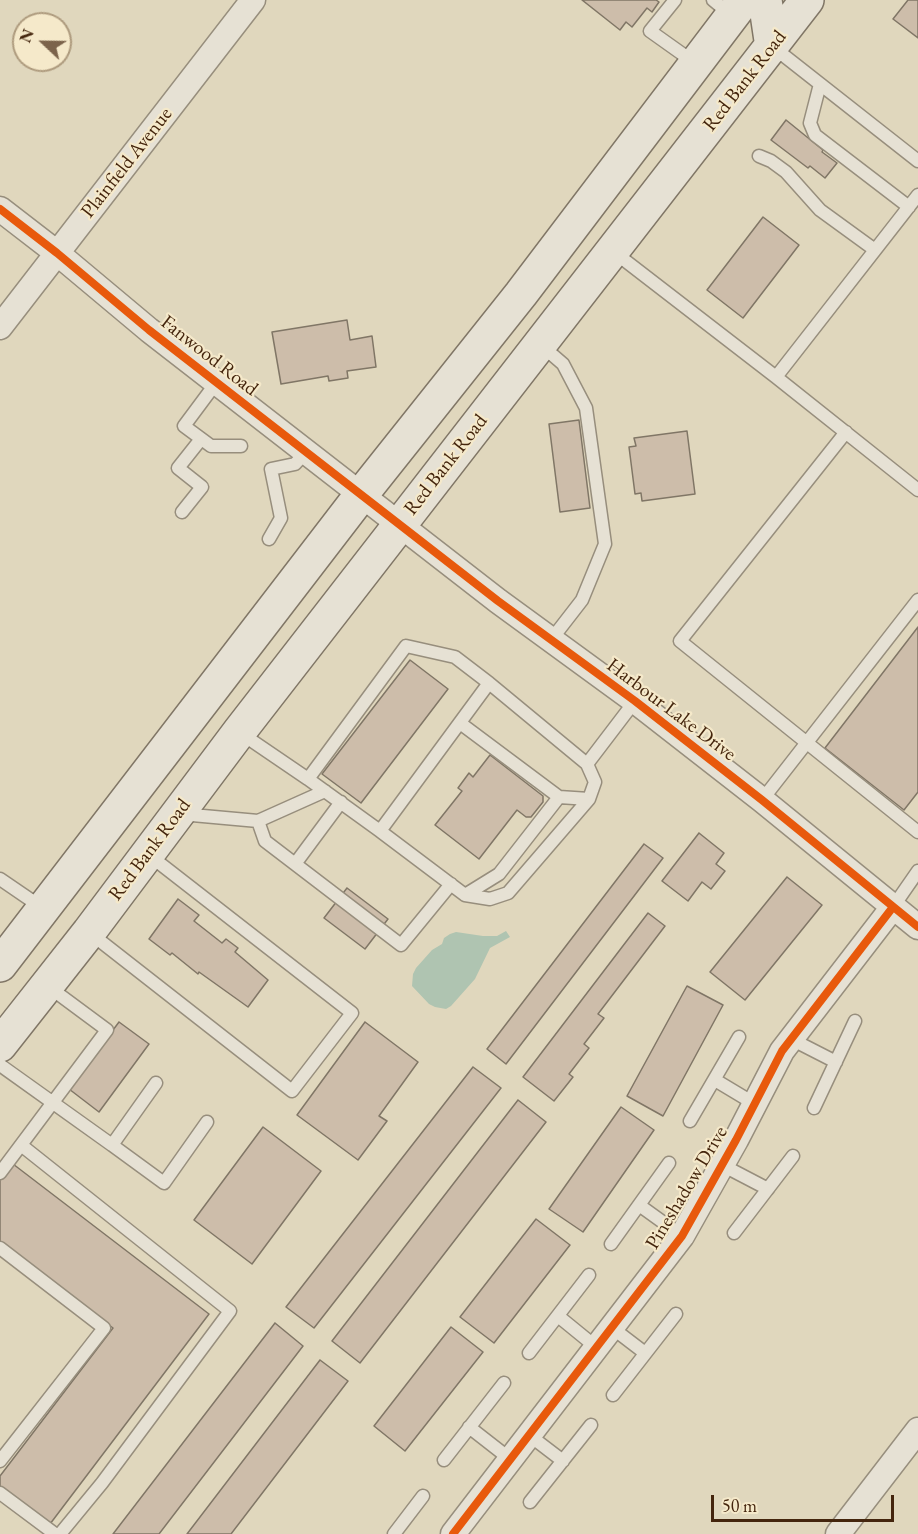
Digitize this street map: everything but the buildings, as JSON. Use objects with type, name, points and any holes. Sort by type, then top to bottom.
[{"type":"main road","points":[[765,0],[772,46]]},
{"type":"main road","name":"Red Bank Road","points":[[0,1045],[48,986],[239,732],[807,0]]},
{"type":"main road","points":[[0,964],[361,495],[522,294],[696,63],[730,5]]},
{"type":"street","name":"Plainfield Avenue","points":[[0,327],[253,0]]},
{"type":"street","name":"Fanwood Road","points":[[0,209],[149,330],[399,525]]},
{"type":"street","name":"Harbour Lake Drive","points":[[399,525],[498,602],[635,701],[762,800],[918,927]]},
{"type":"street","name":"Pineshadow Drive","points":[[453,1534],[682,1236],[782,1051],[893,907]]},
{"type":"street","points":[[838,1534],[918,1430]]},
{"type":"lane","points":[[675,0],[650,31],[696,63]]},
{"type":"lane","points":[[772,46],[918,161]]},
{"type":"lane","points":[[820,84],[810,123],[815,135],[909,207]]},
{"type":"lane","points":[[759,156],[771,161],[786,172],[820,210],[875,250]]},
{"type":"lane","points":[[776,376],[918,195]]},
{"type":"lane","points":[[613,251],[776,376],[918,490]]},
{"type":"lane","points":[[540,344],[563,364],[586,408],[605,543],[582,600],[552,640]]},
{"type":"lane","points":[[216,382],[184,426],[211,446],[241,446]]},
{"type":"lane","points":[[846,432],[680,641],[918,832]]},
{"type":"lane","points":[[182,512],[202,487],[178,468],[201,439]]},
{"type":"lane","points":[[269,539],[280,518],[271,469],[295,464],[306,452]]},
{"type":"lane","points":[[762,800],[918,600]]},
{"type":"lane","points":[[239,732],[325,791],[465,895],[490,899],[508,893],[589,800],[595,782],[587,764],[455,657],[406,646],[308,779]]},
{"type":"lane","points":[[380,831],[489,683]]},
{"type":"lane","points":[[587,764],[635,701]]},
{"type":"lane","points":[[460,723],[559,797],[589,800]]},
{"type":"lane","points":[[177,813],[258,821],[325,791]]},
{"type":"lane","points":[[465,895],[499,874],[559,797]]},
{"type":"lane","points":[[295,864],[340,802]]},
{"type":"lane","points":[[258,821],[265,841],[401,945],[451,884]]},
{"type":"lane","points":[[89,932],[292,1091],[352,1013],[147,854]]},
{"type":"lane","points":[[893,907],[918,871]]},
{"type":"lane","points":[[0,879],[43,909]]},
{"type":"lane","points":[[0,1173],[107,1030],[48,986]]},
{"type":"lane","points":[[814,1108],[855,1021]]},
{"type":"lane","points":[[690,1121],[739,1037]]},
{"type":"lane","points":[[791,1039],[836,1062]]},
{"type":"lane","points":[[0,1065],[164,1183],[207,1122]]},
{"type":"lane","points":[[715,1080],[755,1104]]},
{"type":"lane","points":[[112,1145],[156,1083]]},
{"type":"lane","points":[[0,1493],[58,1534],[102,1483],[230,1311],[21,1145]]},
{"type":"lane","points":[[734,1233],[793,1156]]},
{"type":"lane","points":[[611,1244],[669,1163]]},
{"type":"lane","points":[[722,1165],[768,1189]]},
{"type":"lane","points":[[639,1205],[682,1236]]},
{"type":"lane","points":[[0,1248],[104,1328],[0,1461]]},
{"type":"lane","points":[[529,1353],[589,1275]]},
{"type":"lane","points":[[613,1395],[676,1314]]},
{"type":"lane","points":[[558,1316],[596,1347]]},
{"type":"lane","points":[[611,1327],[645,1353]]},
{"type":"lane","points":[[444,1460],[504,1383]]},
{"type":"lane","points":[[530,1502],[591,1425]]},
{"type":"lane","points":[[469,1427],[510,1459]]},
{"type":"lane","points":[[529,1435],[563,1461]]},
{"type":"lane","points":[[394,1534],[423,1496]]},
{"type":"shaded area","points":[[506,931],[510,937],[490,948],[475,979],[446,1009],[429,1004],[412,986],[416,968],[450,934],[456,932],[497,936]]},
{"type":"cycle path","points":[[0,209],[149,330],[498,601],[635,701],[762,800],[918,927]]},
{"type":"cycle path","points":[[453,1534],[682,1236],[736,1140],[782,1051],[893,907]]}]
